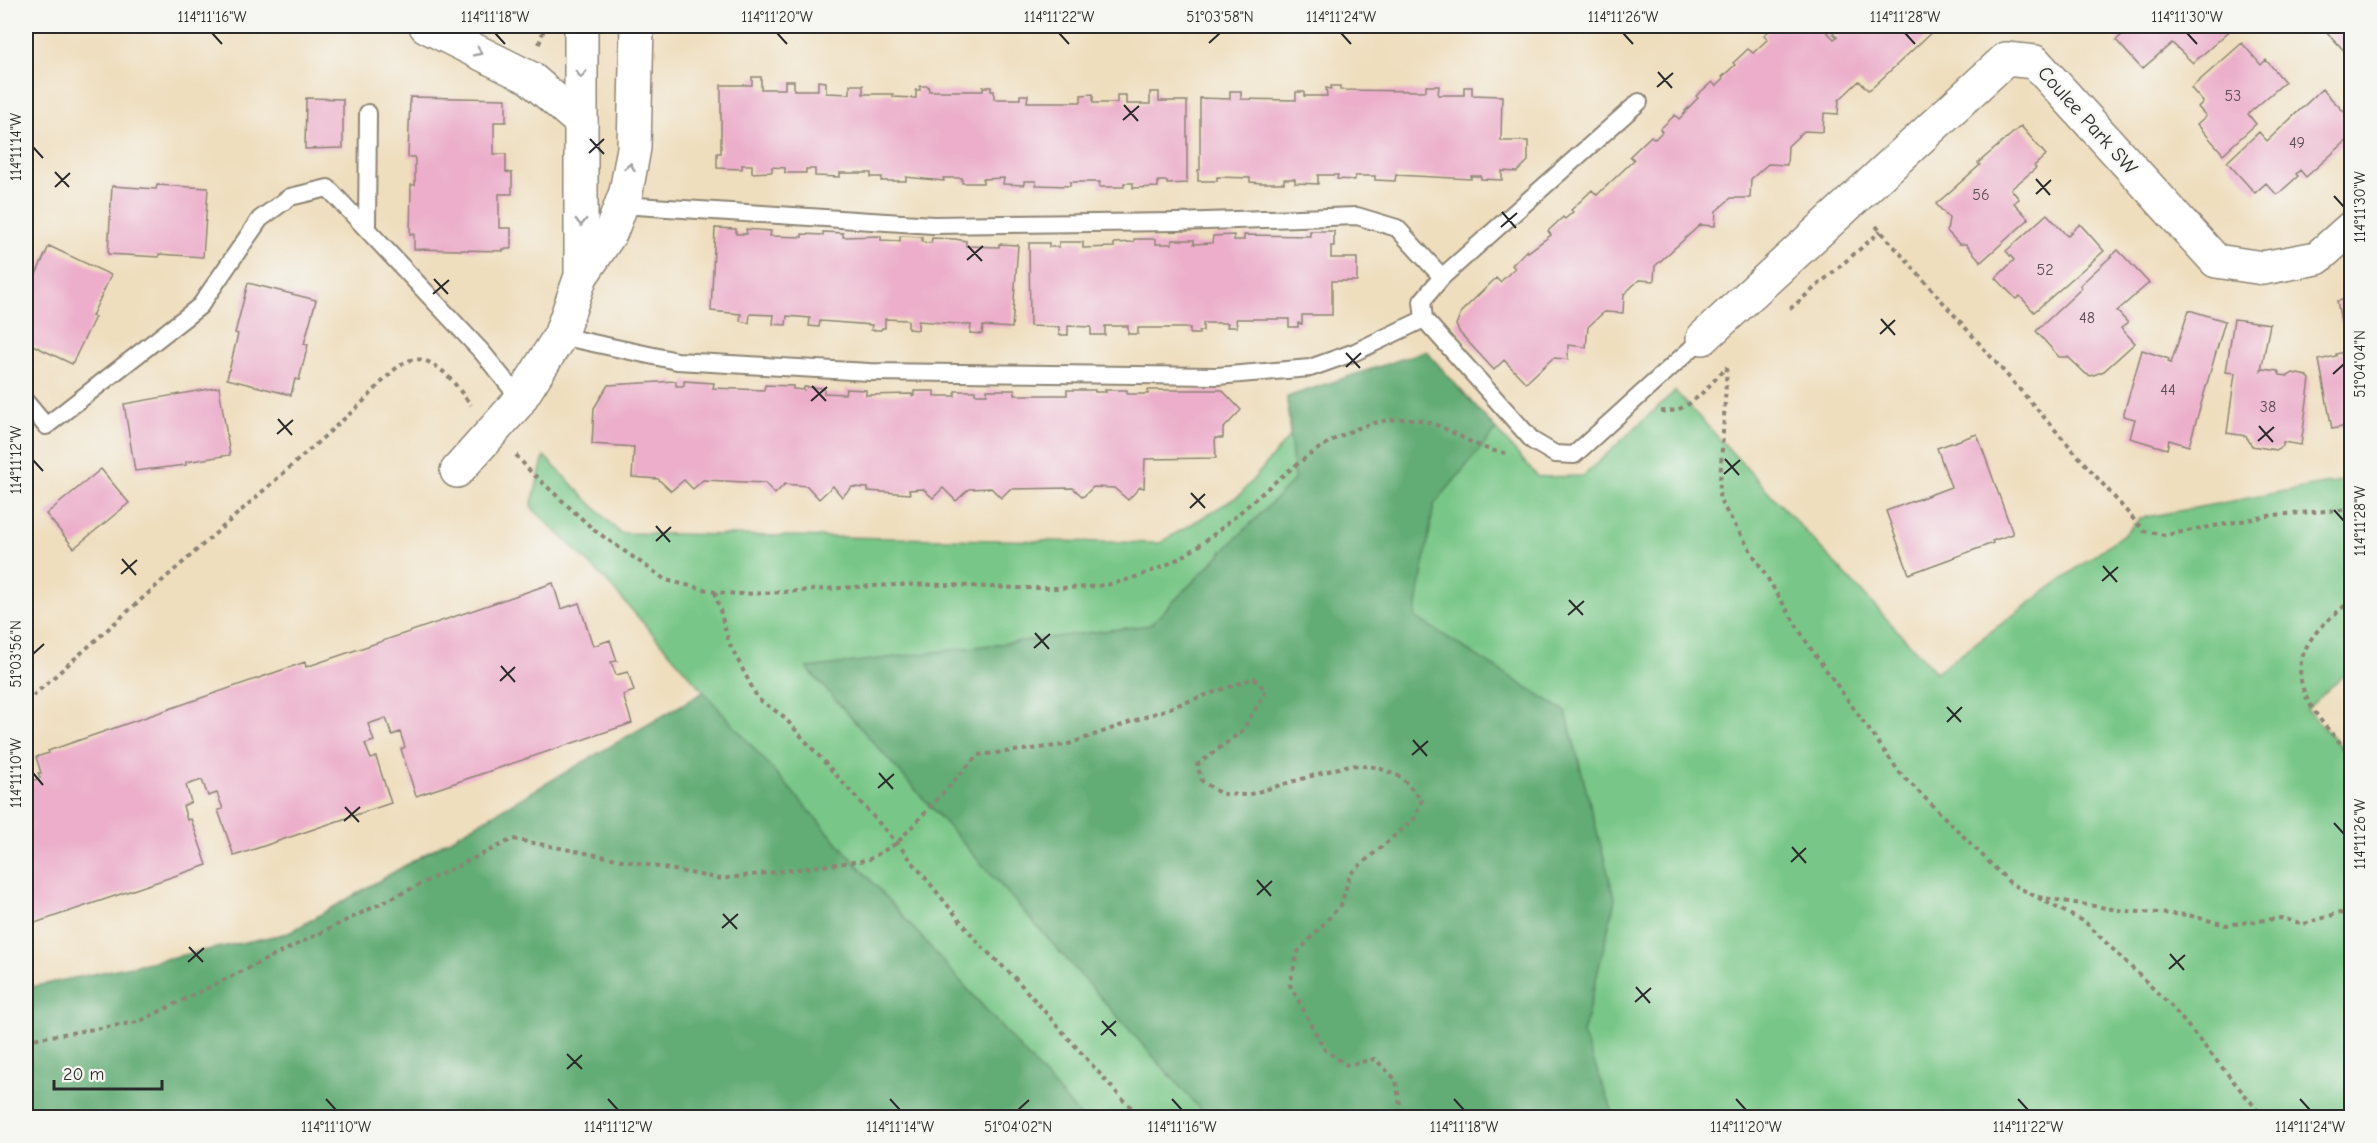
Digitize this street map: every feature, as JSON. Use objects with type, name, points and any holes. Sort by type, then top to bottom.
[{"type":"street","points":[[426,26],[530,78],[581,122]]},
{"type":"street","points":[[580,276],[581,26]]},
{"type":"street","points":[[457,471],[520,399],[560,336],[580,276],[611,232],[621,205],[634,148],[637,26]]},
{"type":"street","name":"Coulee Park SW","points":[[1703,338],[2006,59],[2035,62],[2216,261],[2263,268],[2317,258],[2352,227]]},
{"type":"lane","points":[[1639,102],[1442,277],[1422,301],[1424,319],[1533,441],[1555,454],[1574,455],[1703,338]]},
{"type":"lane","points":[[367,227],[368,113]]},
{"type":"lane","points":[[26,402],[46,426],[200,306],[260,219],[290,197],[328,188],[482,352],[520,399]]},
{"type":"lane","points":[[621,205],[933,225],[1177,222],[1357,216],[1397,228],[1442,277]]},
{"type":"lane","points":[[560,336],[677,361],[869,372],[1217,376],[1310,368],[1355,352],[1424,319]]},
{"type":"path","points":[[539,44],[545,26]]},
{"type":"path","points":[[1853,200],[2144,531],[2165,535],[2274,515],[2352,509]]},
{"type":"path","points":[[26,702],[353,411],[397,366],[407,360],[420,359],[441,370],[529,470],[594,530],[666,580],[715,592],[759,594],[902,585],[1088,588],[1122,581],[1177,560],[1197,548],[1326,442],[1353,430],[1411,418],[1425,421],[1491,450],[1506,454],[1518,452],[1533,441]]},
{"type":"path","points":[[1727,367],[1719,498],[1809,646],[1900,773],[2010,883],[2086,923],[2172,1006],[2264,1118]]},
{"type":"path","points":[[715,592],[729,643],[758,699],[783,716],[897,843],[981,945],[1016,978],[1124,1101],[1143,1118]]},
{"type":"path","points":[[2352,600],[2320,628],[2309,642],[2304,649],[2300,671],[2302,691],[2315,714],[2352,756]]},
{"type":"path","points":[[26,1041],[138,1022],[513,839],[721,879],[868,860],[897,843],[978,755],[1066,745],[1254,678],[1266,691],[1242,731],[1197,765],[1202,782],[1221,794],[1247,795],[1349,765],[1367,766],[1376,767],[1401,777],[1422,800],[1414,819],[1350,874],[1341,905],[1297,953],[1290,985],[1324,1050],[1347,1065],[1376,1059],[1396,1080],[1402,1118]]},
{"type":"path","points":[[2035,896],[2125,911],[2188,915],[2226,925],[2281,918],[2304,924],[2339,913],[2352,915]]},
{"type":"green space","points":[[1426,351],[1538,477],[1583,476],[1675,391],[1936,672],[2126,532],[2141,518],[2351,479],[2351,668],[2307,709],[2351,758],[2351,1117],[26,1117],[26,988],[289,933],[704,692],[601,575],[531,507],[544,456],[620,533],[1160,543],[1240,495],[1290,436],[1287,397]]},
{"type":"green space","points":[[1426,351],[1496,430],[1434,505],[1415,617],[1566,712],[1615,900],[1583,1034],[1615,1117],[1207,1117],[807,668],[1150,625],[1294,480],[1287,397]]},
{"type":"green space","points":[[704,692],[1081,1117],[26,1117],[26,988],[289,933]]},
{"type":"building","points":[[1775,26],[1821,26],[1834,39],[1837,37],[1833,33],[1841,26],[1932,26],[1935,29],[1872,88],[1868,90],[1859,81],[1839,100],[1838,114],[1824,113],[1823,132],[1804,131],[1788,146],[1787,165],[1768,164],[1751,179],[1750,198],[1731,198],[1716,211],[1715,226],[1700,225],[1655,266],[1654,281],[1639,280],[1624,294],[1623,313],[1604,312],[1588,327],[1586,347],[1568,345],[1568,359],[1553,358],[1526,383],[1504,360],[1494,370],[1460,333],[1456,325],[1461,312],[1496,278],[1500,282],[1515,268],[1512,265],[1527,250],[1528,252],[1551,235],[1548,231],[1563,217],[1565,219],[1573,212],[1571,210],[1592,190],[1597,195],[1634,160],[1630,156],[1651,136],[1655,139],[1662,132],[1660,129],[1675,115],[1679,119],[1686,112],[1698,98],[1696,96],[1712,82],[1716,86],[1735,65],[1733,63],[1748,49],[1753,53],[1768,39],[1764,35]]},
{"type":"building","points":[[2133,26],[2235,26],[2193,63],[2172,43],[2142,69],[2116,40]]},
{"type":"building","points":[[2330,26],[2352,26],[2352,59],[2325,30]]},
{"type":"building","points":[[2242,43],[2261,65],[2266,60],[2285,82],[2248,114],[2256,124],[2223,154],[2197,124],[2206,116],[2198,107],[2203,102],[2191,88]]},
{"type":"building","points":[[752,77],[761,77],[761,89],[785,89],[785,81],[794,81],[794,90],[818,90],[818,81],[826,82],[826,93],[850,94],[850,85],[863,85],[863,94],[893,94],[893,97],[916,98],[916,90],[920,90],[920,86],[928,86],[929,91],[983,91],[983,87],[991,87],[991,91],[994,91],[994,99],[1020,99],[1020,95],[1028,95],[1027,102],[1081,102],[1081,95],[1093,94],[1093,103],[1117,103],[1117,95],[1126,95],[1126,104],[1150,104],[1150,92],[1159,92],[1159,101],[1187,101],[1187,183],[1167,184],[1167,181],[1158,181],[1158,187],[1133,188],[1133,183],[1124,183],[1124,187],[1099,187],[1100,182],[1070,182],[1070,186],[1036,185],[1036,181],[1024,181],[1024,185],[1003,184],[1004,178],[983,179],[983,183],[962,183],[962,178],[943,178],[944,181],[906,177],[906,181],[881,181],[882,177],[871,177],[871,173],[840,173],[840,177],[815,176],[815,169],[806,169],[806,173],[785,173],[785,168],[772,167],[772,172],[752,173],[752,165],[742,165],[742,169],[717,168],[717,153],[721,153],[721,85],[752,85]]},
{"type":"building","points":[[1331,86],[1340,86],[1340,90],[1426,91],[1426,86],[1439,86],[1438,95],[1464,95],[1464,87],[1472,87],[1472,95],[1502,96],[1501,141],[1528,141],[1528,161],[1517,172],[1502,171],[1502,180],[1481,179],[1481,176],[1471,176],[1471,179],[1396,175],[1395,181],[1375,180],[1375,176],[1355,176],[1355,180],[1337,179],[1338,175],[1318,175],[1318,184],[1295,183],[1295,179],[1284,179],[1284,183],[1261,183],[1250,182],[1250,178],[1217,177],[1217,181],[1198,181],[1200,98],[1230,99],[1230,91],[1241,91],[1241,99],[1296,100],[1296,92],[1304,92],[1304,96],[1327,96],[1326,88],[1331,89]]},
{"type":"building","points":[[2322,89],[2352,120],[2352,136],[2306,177],[2300,170],[2296,174],[2298,176],[2277,195],[2266,183],[2255,193],[2227,162],[2259,132],[2267,141]]},
{"type":"building","points":[[410,97],[506,99],[506,122],[494,122],[494,154],[506,154],[506,172],[512,173],[512,194],[499,194],[499,228],[511,228],[511,249],[503,249],[503,251],[414,249],[414,234],[410,235],[411,185],[415,185],[415,157],[408,157]]},
{"type":"building","points":[[306,98],[343,99],[343,148],[305,149]]},
{"type":"building","points":[[2021,126],[2046,155],[2034,166],[2036,168],[2011,189],[2019,199],[2014,203],[2029,219],[1981,262],[1966,244],[1959,244],[1947,231],[1949,218],[1936,204],[1980,165],[1978,163]]},
{"type":"building","points":[[157,185],[208,188],[203,257],[108,254],[112,186],[156,189]]},
{"type":"building","points":[[2047,214],[2067,236],[2080,224],[2104,251],[2034,312],[2020,296],[2016,299],[1996,278],[2014,260],[2006,251]]},
{"type":"building","points":[[715,228],[736,229],[736,234],[747,234],[746,229],[771,231],[770,236],[802,237],[802,234],[823,235],[823,232],[843,233],[843,237],[881,236],[881,240],[900,241],[900,236],[922,237],[922,242],[931,243],[932,238],[955,239],[966,241],[966,246],[1018,245],[1012,328],[983,326],[982,334],[970,333],[971,325],[918,321],[918,330],[908,329],[908,320],[885,319],[885,328],[871,330],[872,325],[820,321],[819,327],[809,326],[810,318],[787,316],[786,325],[773,324],[774,315],[750,314],[749,323],[740,321],[741,314],[711,311]]},
{"type":"building","points":[[1310,231],[1334,231],[1331,258],[1357,258],[1357,281],[1332,281],[1332,315],[1302,315],[1302,324],[1298,323],[1298,327],[1289,327],[1289,319],[1236,319],[1237,327],[1227,327],[1228,323],[1203,323],[1203,331],[1199,331],[1199,334],[1190,334],[1190,328],[1138,328],[1138,334],[1128,334],[1128,326],[1105,326],[1105,335],[1091,335],[1091,327],[1068,326],[1068,335],[1059,335],[1059,327],[1030,326],[1029,243],[1049,243],[1049,247],[1059,247],[1059,242],[1083,242],[1083,248],[1114,247],[1114,243],[1134,242],[1134,239],[1156,239],[1156,244],[1172,244],[1172,240],[1194,240],[1194,244],[1212,243],[1213,236],[1234,235],[1234,240],[1244,240],[1244,235],[1310,236]]},
{"type":"building","points":[[49,246],[111,275],[92,316],[95,317],[72,364],[26,342],[26,304],[30,295],[27,294]]},
{"type":"building","points":[[2118,250],[2149,283],[2117,311],[2128,323],[2121,328],[2135,343],[2104,371],[2091,376],[2068,357],[2059,357],[2036,331],[2082,288],[2080,285]]},
{"type":"building","points":[[248,283],[316,300],[304,344],[308,345],[299,380],[295,379],[291,395],[227,379],[238,334],[235,333]]},
{"type":"building","points":[[2352,298],[2352,425],[2332,429],[2319,360],[2347,351],[2337,301]]},
{"type":"building","points":[[2189,310],[2225,321],[2189,446],[2169,440],[2167,449],[2130,438],[2135,419],[2123,416],[2142,350],[2169,359],[2168,362],[2171,363]]},
{"type":"building","points":[[2234,319],[2270,324],[2261,371],[2263,369],[2278,371],[2280,375],[2288,376],[2293,373],[2307,376],[2310,379],[2301,445],[2283,442],[2283,446],[2276,450],[2252,446],[2246,436],[2227,433],[2235,373],[2226,372]]},
{"type":"building","points":[[676,381],[676,386],[684,386],[684,381],[714,383],[713,388],[764,390],[765,385],[793,386],[793,389],[804,390],[804,387],[824,388],[824,393],[845,394],[846,389],[866,390],[866,395],[912,394],[912,396],[914,396],[914,391],[934,391],[934,396],[955,396],[955,391],[975,391],[975,394],[987,394],[987,390],[1015,390],[1015,395],[1067,395],[1067,390],[1106,392],[1105,390],[1127,390],[1127,394],[1148,394],[1148,390],[1222,390],[1241,410],[1223,429],[1223,438],[1215,438],[1216,458],[1145,459],[1144,488],[1140,487],[1128,500],[1114,488],[1093,487],[1083,497],[1073,488],[1010,489],[1001,498],[991,488],[969,489],[956,501],[943,488],[933,498],[923,489],[909,490],[910,494],[868,491],[868,488],[852,487],[842,497],[833,486],[819,499],[807,486],[785,484],[775,494],[765,483],[703,480],[693,489],[684,480],[671,491],[658,479],[632,477],[634,447],[592,444],[594,408],[608,385]]},
{"type":"building","points":[[219,387],[230,455],[186,462],[186,465],[135,471],[124,404]]},
{"type":"building","points":[[1977,434],[2013,534],[1909,574],[1886,511],[1951,487],[1937,448]]},
{"type":"building","points":[[101,469],[129,503],[74,548],[46,514]]},
{"type":"building","points":[[553,583],[561,609],[579,603],[593,646],[610,640],[617,661],[611,662],[616,675],[628,672],[634,691],[623,695],[632,723],[416,796],[401,749],[405,747],[400,732],[392,735],[386,718],[368,724],[374,741],[365,744],[371,759],[376,757],[391,803],[234,856],[218,810],[223,809],[217,793],[208,796],[202,780],[186,785],[191,802],[183,806],[187,820],[191,819],[207,865],[26,926],[26,783],[40,778],[38,773],[41,773],[36,757],[305,662],[306,667]]}]
